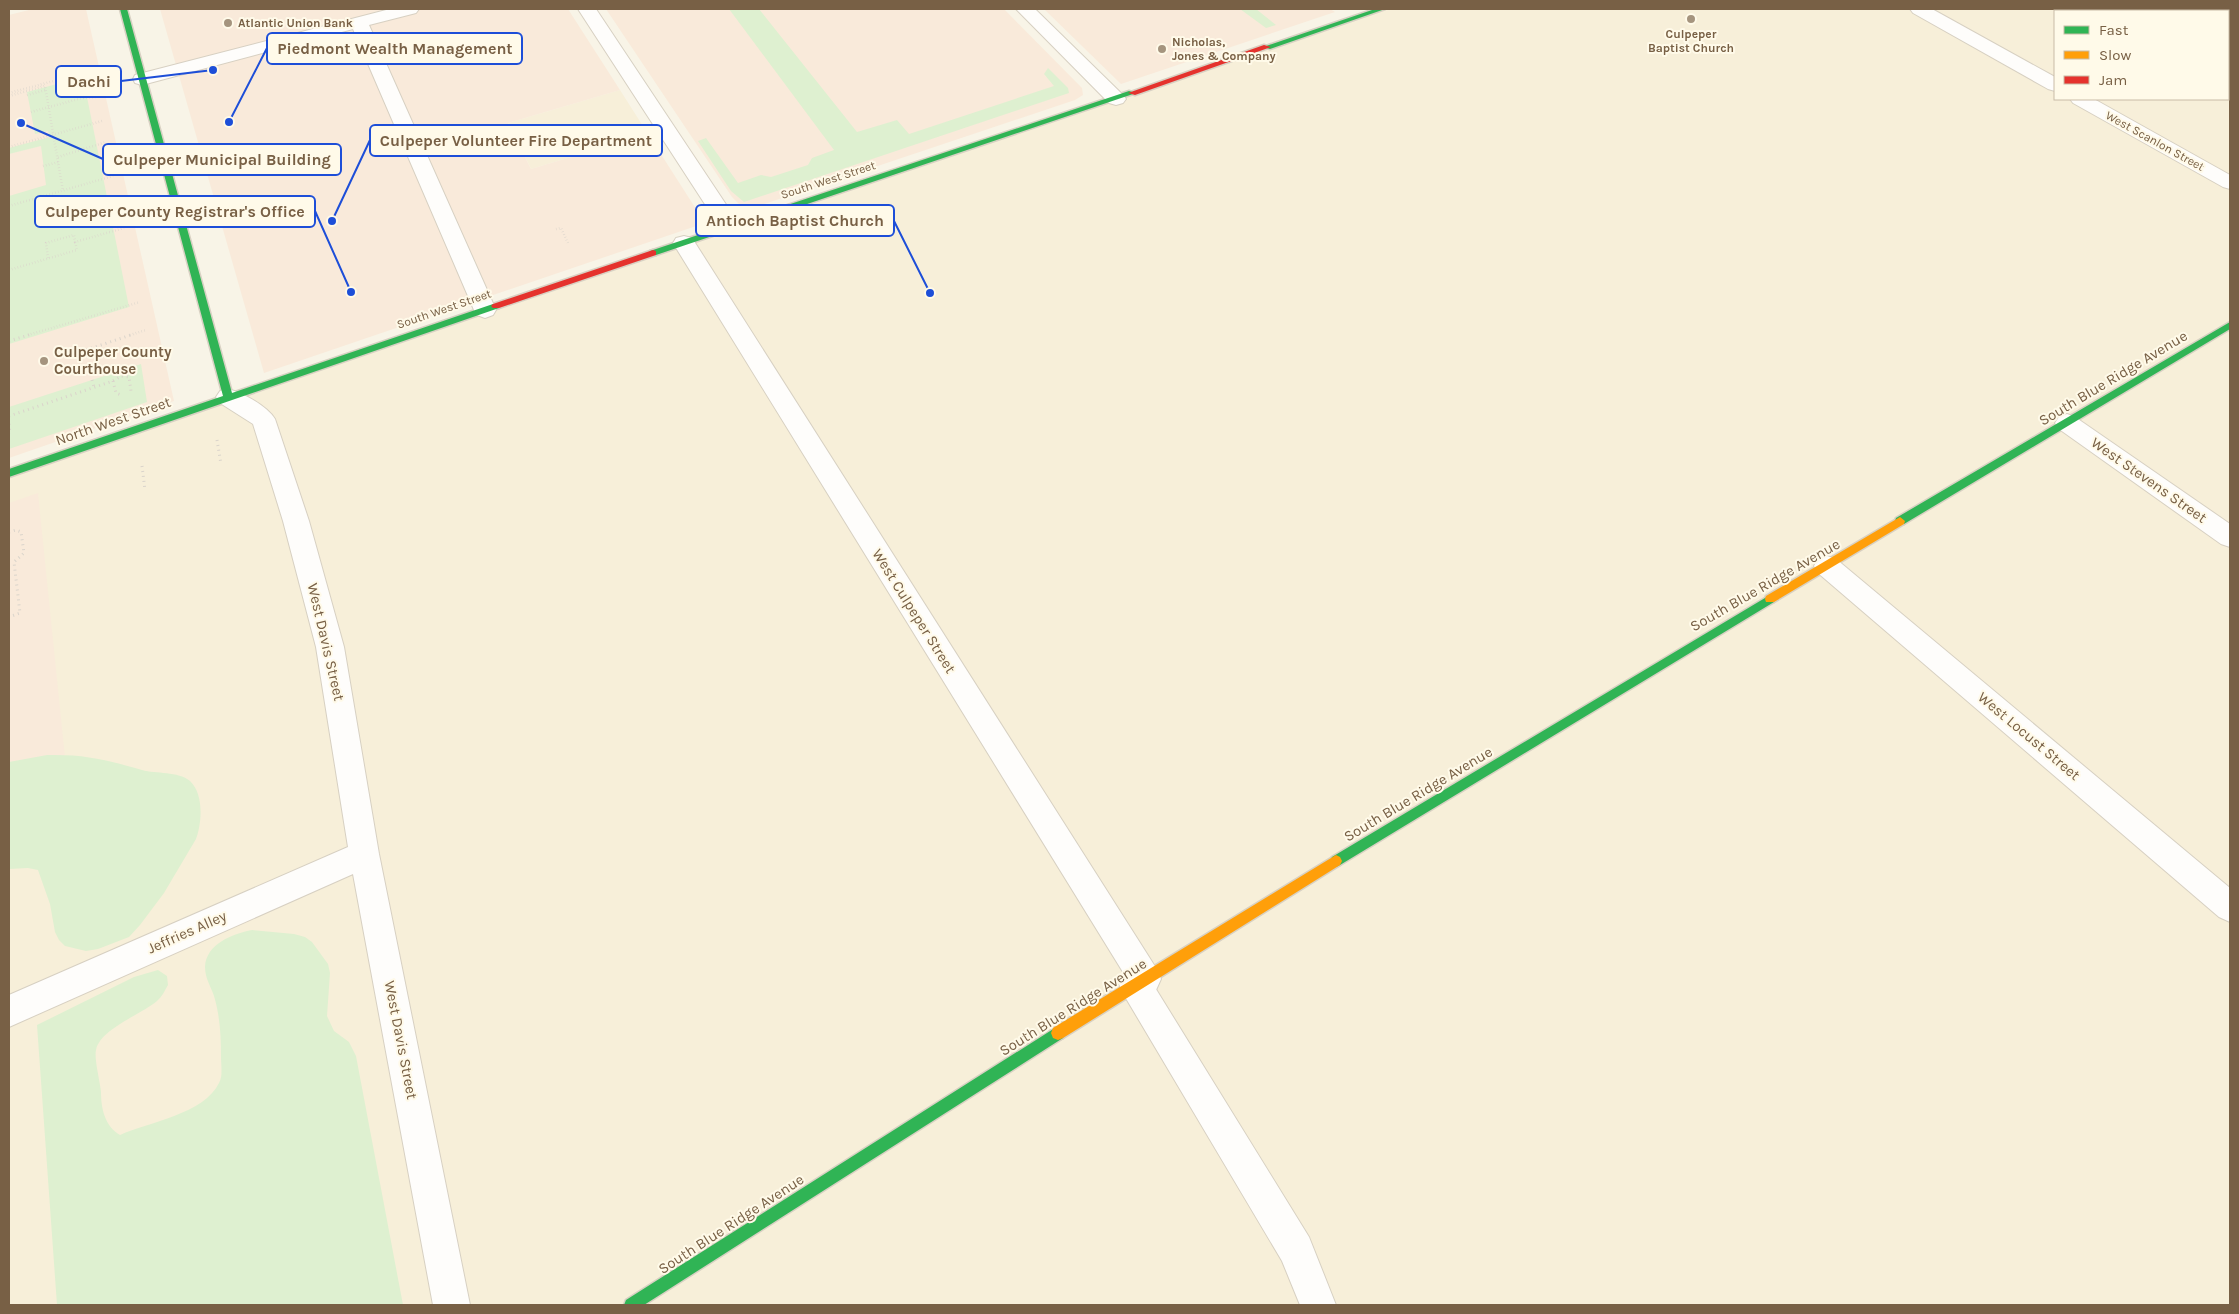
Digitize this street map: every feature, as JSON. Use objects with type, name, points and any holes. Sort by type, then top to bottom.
[{"type":"street","points":[[123,9],[228,397]]},
{"type":"street","points":[[142,79],[410,9]]},
{"type":"street","points":[[587,9],[730,227]]},
{"type":"street","points":[[1026,9],[1116,99]]},
{"type":"street","name":"South West Street","points":[[228,397],[1381,9]]},
{"type":"street","points":[[1919,9],[2054,84]]},
{"type":"street","points":[[359,22],[485,310]]},
{"type":"street","name":"West Scanlon Street","points":[[2082,100],[2230,183]]},
{"type":"street","name":"West Culpeper Street","points":[[684,243],[1140,981],[1296,1250],[1318,1305]]},
{"type":"street","name":"South Blue Ridge Avenue","points":[[631,1305],[1140,981],[1661,663],[2068,423],[2230,325]]},
{"type":"street","name":"North West Street","points":[[9,473],[228,397]]},
{"type":"street","name":"West Davis Street","points":[[228,397],[263,419],[296,521],[330,647],[364,854],[452,1305]]},
{"type":"street","name":"West Stevens Street","points":[[2068,423],[2230,537]]},
{"type":"street","name":"West Locust Street","points":[[1827,566],[2230,907]]},
{"type":"street","name":"Jeffries Alley","points":[[9,1011],[364,854]]},
{"type":"path","points":[[9,94],[91,71]]},
{"type":"path","points":[[9,94],[46,86],[63,190]]},
{"type":"path","points":[[28,95],[46,90]]},
{"type":"path","points":[[31,112],[95,93]]},
{"type":"path","points":[[82,98],[96,97]]},
{"type":"path","points":[[9,147],[102,121]]},
{"type":"path","points":[[58,157],[106,142]]},
{"type":"path","points":[[43,166],[59,162]]},
{"type":"path","points":[[9,206],[113,176]]},
{"type":"path","points":[[75,242],[124,228]]},
{"type":"path","points":[[9,270],[77,250],[74,235],[46,243],[48,258]]},
{"type":"path","points":[[9,341],[140,302]]},
{"type":"path","points":[[77,353],[146,330]]},
{"type":"path","points":[[9,416],[113,381],[121,376],[128,377],[132,390],[129,393]]},
{"type":"path","points":[[92,380],[94,387]]},
{"type":"path","points":[[113,381],[116,393],[124,395]]},
{"type":"path","points":[[216,434],[221,464]]},
{"type":"path","points":[[141,461],[145,490]]},
{"type":"path","points":[[9,532],[16,530],[21,532],[24,553],[14,562],[20,613],[9,617]]},
{"type":"shaded area","points":[[33,9],[86,9],[174,401],[9,458],[9,15]]},
{"type":"shaded area","points":[[160,9],[568,9],[620,90],[508,123],[531,169],[648,134],[705,223],[264,373]]},
{"type":"shaded area","points":[[606,9],[1004,9],[1082,88],[1083,95],[1075,100],[755,207],[748,207],[739,204],[732,197]]},
{"type":"shaded area","points":[[1044,9],[1330,9],[1335,12],[1121,84]]},
{"type":"shaded area","points":[[1381,9],[2230,9],[2230,1305],[9,1305],[9,476]]},
{"type":"shaded area","points":[[620,90],[648,134],[531,169],[508,123]]},
{"type":"shaded area","points":[[38,493],[68,787],[9,810],[9,503]]},
{"type":"green space","points":[[729,9],[759,9],[857,132],[897,120],[909,134],[1054,86],[1044,74],[1048,68],[1068,88],[1069,93],[744,202],[731,191],[698,141],[706,138],[738,183],[761,175],[771,177],[808,165],[812,158],[834,150]]},
{"type":"green space","points":[[1240,9],[1256,9],[1276,25],[1266,28]]},
{"type":"green space","points":[[83,77],[129,307],[9,344],[9,196],[46,185],[41,146],[9,154],[9,148],[50,137],[48,131],[35,134],[27,92]]},
{"type":"green space","points":[[141,364],[147,402],[9,449],[9,407]]},
{"type":"green space","points":[[47,755],[96,758],[148,771],[179,776],[190,781],[198,793],[200,825],[196,839],[164,893],[129,937],[98,949],[86,951],[65,946],[55,932],[50,904],[38,870],[28,868],[9,869],[9,762]]},
{"type":"green space","points":[[252,930],[294,934],[305,937],[312,942],[328,964],[330,973],[327,1016],[334,1031],[349,1042],[356,1056],[403,1305],[57,1305],[37,1025],[134,977],[158,970],[167,976],[168,985],[160,998],[113,1029],[99,1042],[96,1050],[96,1064],[103,1111],[107,1122],[120,1135],[189,1110],[212,1094],[219,1083],[221,1074],[219,1019],[214,996],[206,975],[206,959],[221,941],[236,934]]},
{"type":"traffic: fast","points":[[123,9],[228,397]]},
{"type":"traffic: fast","points":[[1267,47],[1381,9]]},
{"type":"traffic: fast","points":[[653,253],[1132,93]]},
{"type":"traffic: fast","points":[[9,473],[496,306]]},
{"type":"traffic: fast","points":[[1900,521],[2230,325]]},
{"type":"traffic: fast","points":[[1336,861],[1770,599]]},
{"type":"traffic: fast","points":[[631,1305],[1058,1033]]},
{"type":"traffic: slow","points":[[1770,599],[1900,521]]},
{"type":"traffic: slow","points":[[1058,1033],[1336,861]]},
{"type":"traffic: jam","points":[[1132,93],[1267,47]]},
{"type":"traffic: jam","points":[[496,306],[653,253]]},
{"type":"place","name":"Culpeper Baptist Church","points":[[1691,19]]},
{"type":"place","name":"Atlantic Union Bank","points":[[228,23]]},
{"type":"place","name":"Nicholas, Jones & Company","points":[[1162,49]]},
{"type":"place","name":"Dachi","points":[[213,70]]},
{"type":"place","name":"Piedmont Wealth Management","points":[[229,122]]},
{"type":"place","name":"Culpeper Municipal Building","points":[[21,123]]},
{"type":"place","name":"Culpeper Volunteer Fire Department","points":[[332,221]]},
{"type":"place","name":"Culpeper County Registrar's Office","points":[[351,292]]},
{"type":"place","name":"Antioch Baptist Church","points":[[930,293]]},
{"type":"place","name":"Culpeper County Courthouse","points":[[44,361]]}]
